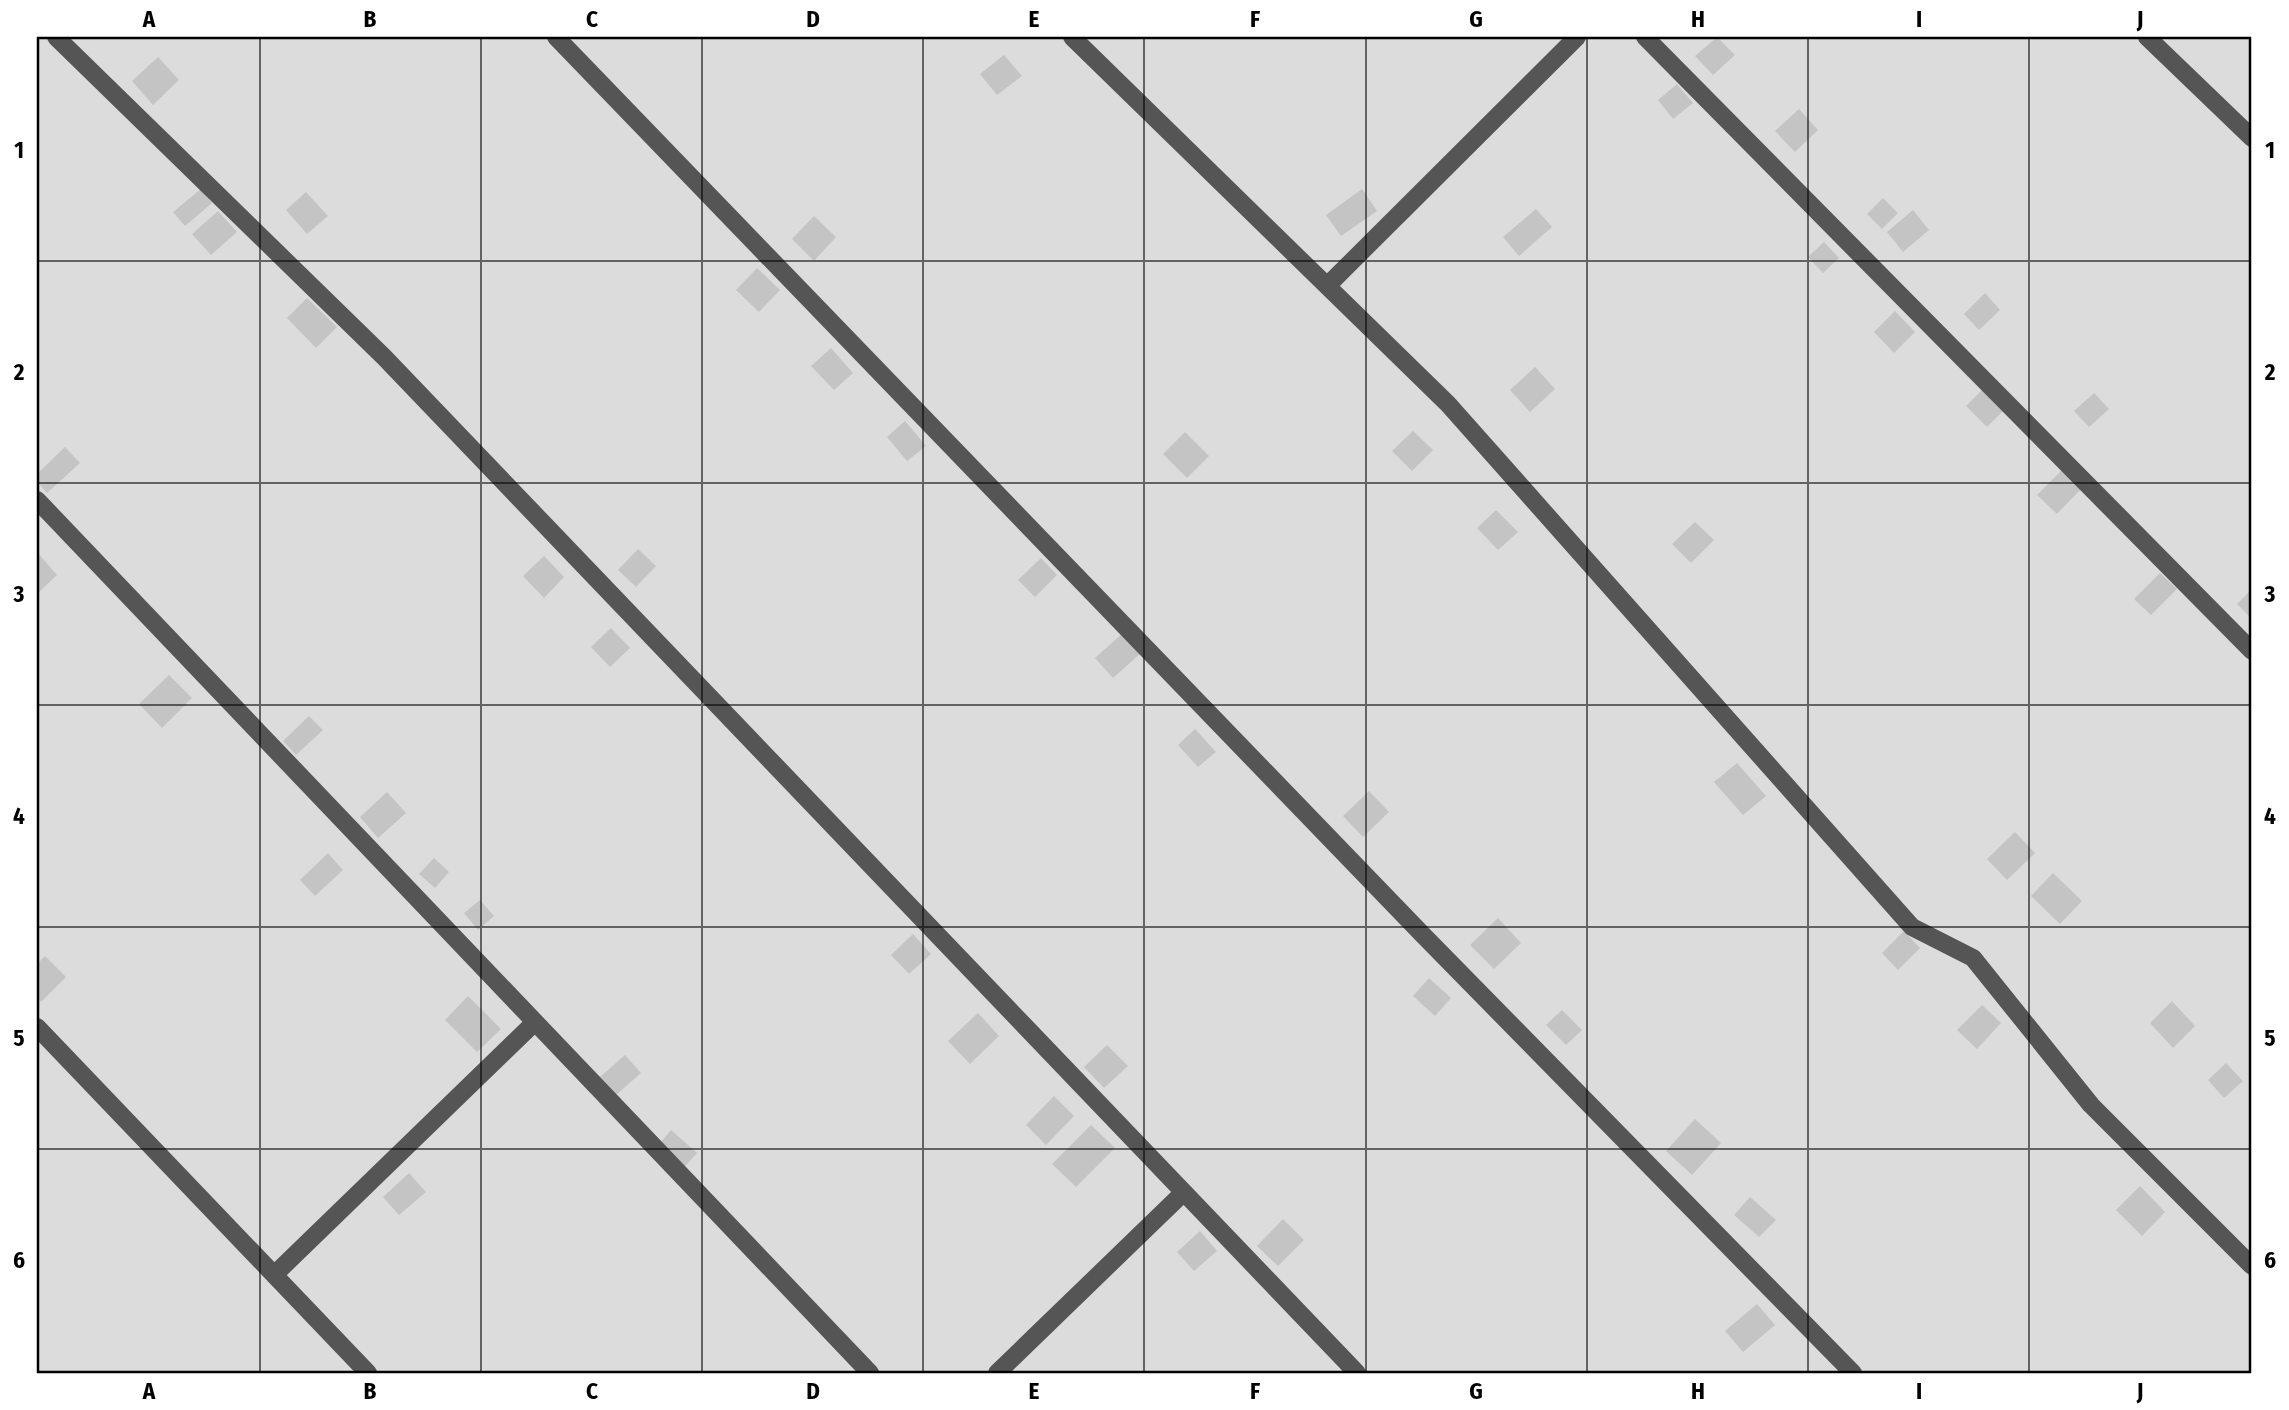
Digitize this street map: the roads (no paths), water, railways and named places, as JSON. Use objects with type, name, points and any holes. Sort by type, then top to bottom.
[{"type":"lane","points":[[56,37],[384,358],[1357,1373]]},
{"type":"lane","points":[[556,37],[1433,945],[1853,1373]]},
{"type":"lane","points":[[1072,37],[1448,404],[1912,927],[1973,958],[2091,1105],[2252,1266]]},
{"type":"lane","points":[[1327,286],[1577,37]]},
{"type":"lane","points":[[1645,37],[2252,651]]},
{"type":"lane","points":[[2147,37],[2252,138]]},
{"type":"lane","points":[[37,500],[870,1373]]},
{"type":"lane","points":[[274,1275],[535,1022]]},
{"type":"lane","points":[[37,1027],[368,1373]]},
{"type":"lane","points":[[997,1373],[1183,1194]]}]
